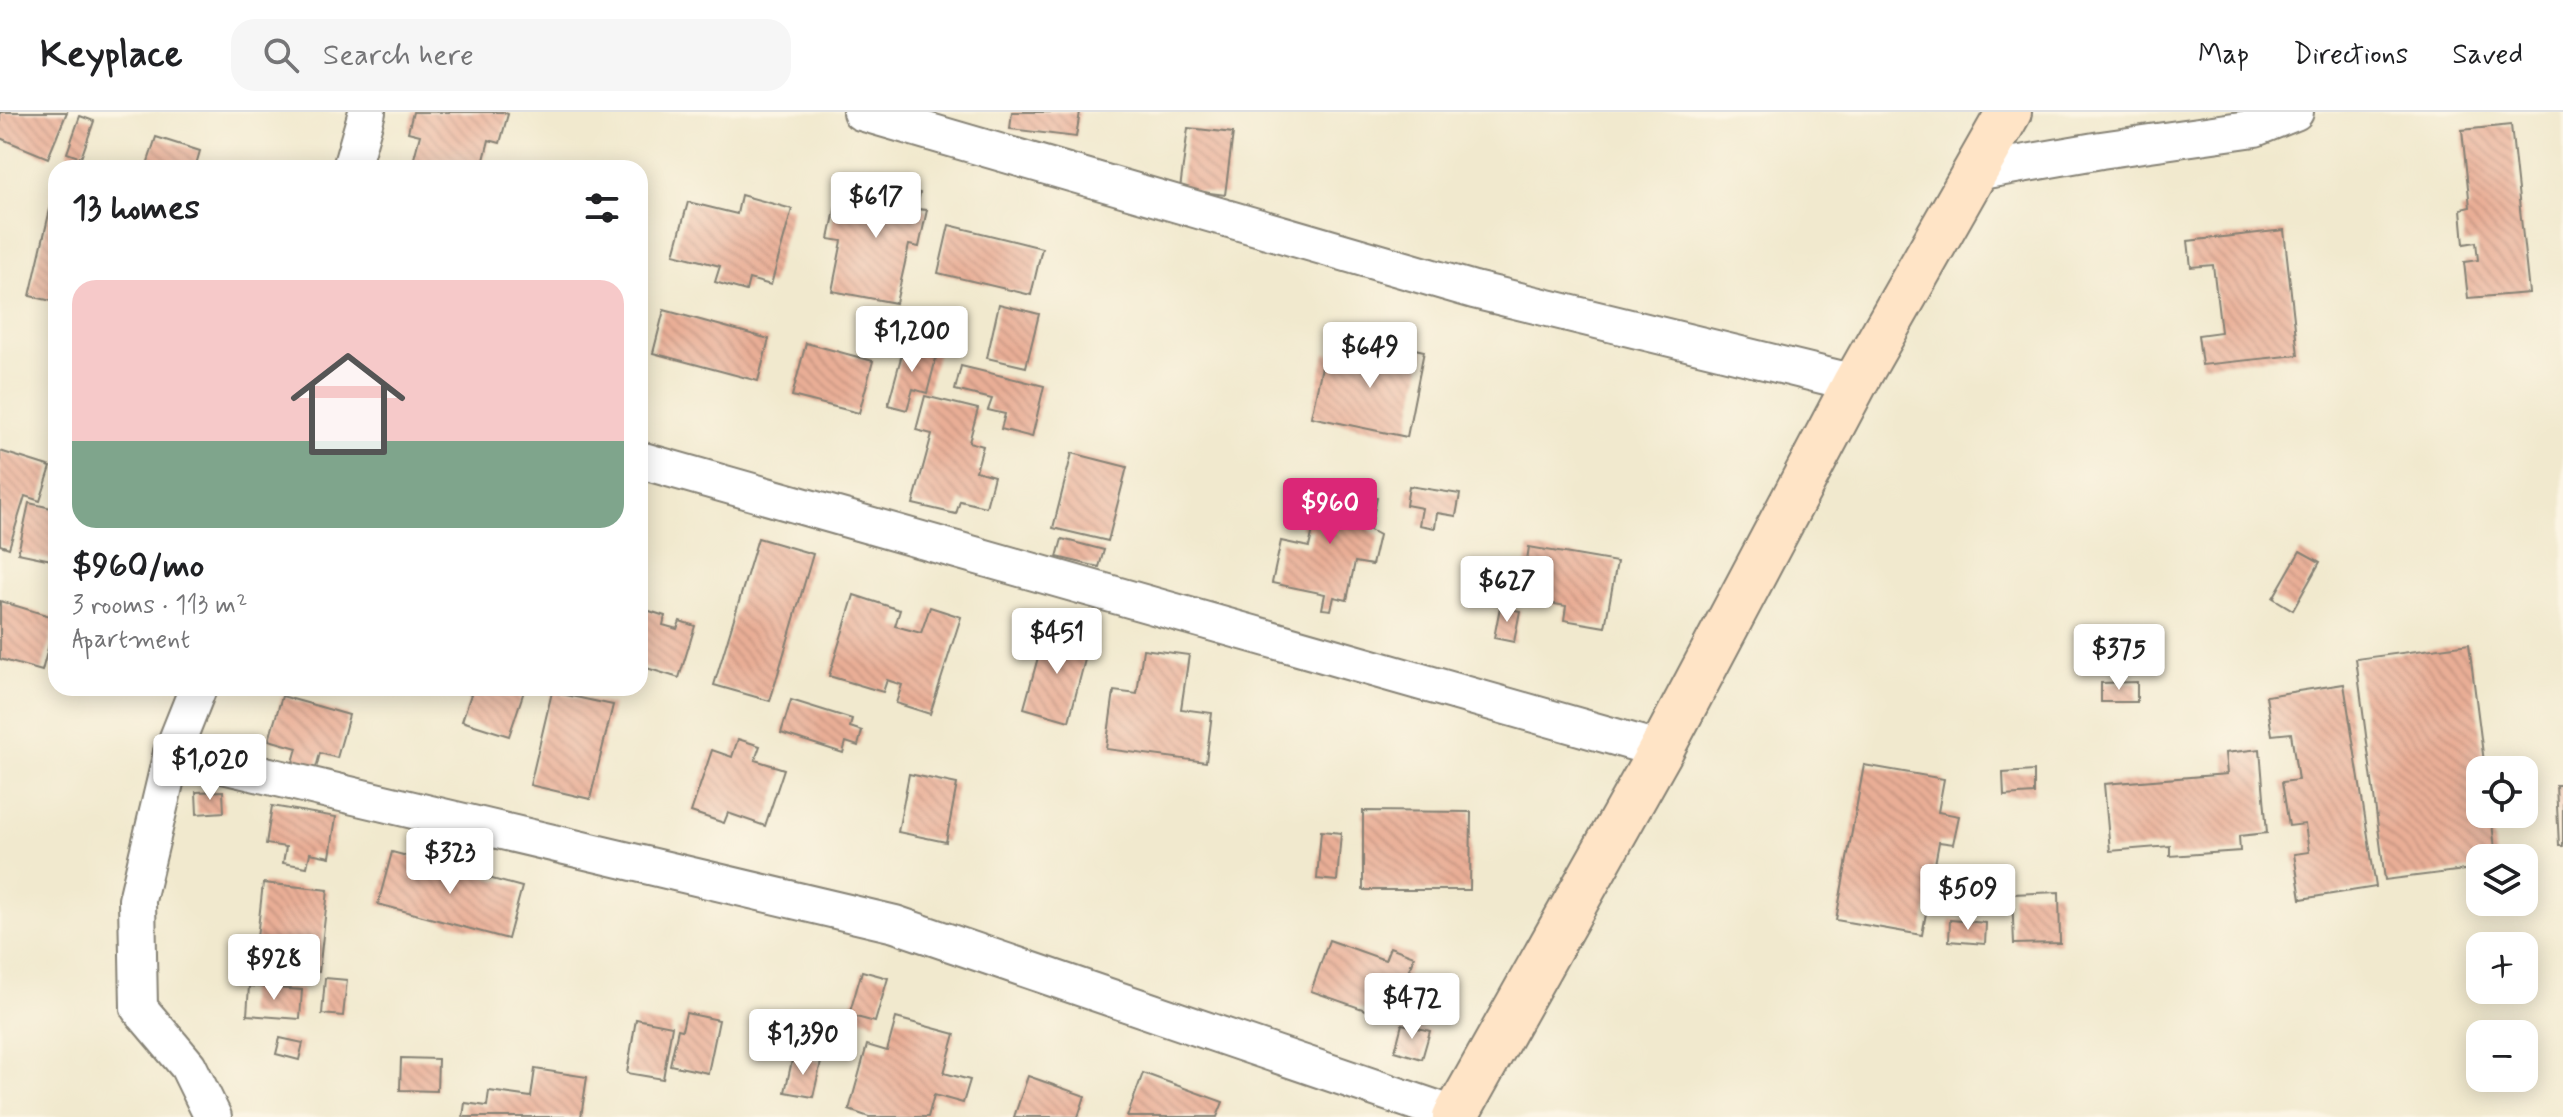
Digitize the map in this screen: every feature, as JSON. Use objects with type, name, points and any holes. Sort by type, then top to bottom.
[{"type":"street","points":[[353,160],[367,112]]},
{"type":"street","points":[[861,112],[1474,290],[1855,383]]},
{"type":"street","points":[[172,753],[895,924],[1457,1116],[1661,750],[1855,383],[2009,112]]},
{"type":"street","points":[[1975,172],[2255,128],[2295,112]]},
{"type":"street","points":[[648,462],[1661,750]]},
{"type":"street","points":[[195,696],[172,753],[137,900],[139,1008],[188,1066],[213,1117]]},
{"type":"building","points":[[0,112],[67,112],[48,158],[0,138]]},
{"type":"building","points":[[413,112],[508,114],[500,143],[489,140],[484,160],[414,160],[420,135],[408,132]]},
{"type":"building","points":[[1012,112],[1080,112],[1076,137],[1010,129]]},
{"type":"building","points":[[80,116],[94,121],[81,158],[67,153]]},
{"type":"building","points":[[2511,125],[2529,293],[2468,298],[2464,262],[2478,260],[2476,242],[2464,244],[2461,209],[2470,207],[2462,130]]},
{"type":"building","points":[[1188,128],[1233,133],[1225,195],[1180,189]]},
{"type":"building","points":[[156,137],[200,151],[197,160],[149,160]]},
{"type":"building","points":[[856,180],[920,193],[917,209],[927,210],[919,247],[909,245],[896,303],[832,291],[842,241],[829,239],[837,200],[852,204]]},
{"type":"building","points":[[741,195],[792,209],[771,285],[749,279],[746,291],[715,282],[720,266],[674,254],[688,202],[737,214]]},
{"type":"building","points":[[48,218],[48,300],[30,296]]},
{"type":"building","points":[[949,225],[1042,248],[1031,295],[938,273]]},
{"type":"building","points":[[2284,230],[2298,355],[2202,365],[2198,335],[2221,332],[2213,265],[2191,267],[2188,241]]},
{"type":"building","points":[[999,304],[1039,314],[1026,367],[987,358]]},
{"type":"building","points":[[664,310],[769,339],[758,381],[653,353]]},
{"type":"building","points":[[1379,341],[1424,351],[1407,437],[1311,417],[1325,353],[1375,364]]},
{"type":"building","points":[[806,343],[873,361],[859,413],[792,396]]},
{"type":"building","points":[[905,343],[938,351],[927,393],[913,389],[907,410],[888,405]]},
{"type":"building","points":[[961,366],[1044,386],[1032,437],[1001,429],[1005,414],[988,410],[992,399],[955,390]]},
{"type":"building","points":[[925,396],[978,409],[969,442],[983,446],[976,471],[994,476],[986,507],[960,501],[956,514],[913,504],[932,434],[916,430]]},
{"type":"building","points":[[0,451],[48,466],[48,476],[40,501],[25,496],[9,548],[0,545]]},
{"type":"building","points":[[1072,453],[1127,467],[1108,541],[1053,528]]},
{"type":"building","points":[[1409,486],[1460,494],[1456,516],[1437,513],[1435,528],[1419,525],[1422,508],[1406,505]]},
{"type":"building","points":[[1327,487],[1377,498],[1370,530],[1379,535],[1372,565],[1355,562],[1347,600],[1334,597],[1331,610],[1322,609],[1325,594],[1272,583],[1281,541],[1309,547],[1313,530],[1301,528],[1306,505],[1322,509]]},
{"type":"building","points":[[29,503],[48,507],[48,559],[18,553]]},
{"type":"building","points":[[758,538],[813,554],[770,701],[714,685]]},
{"type":"building","points":[[1062,539],[1104,550],[1099,567],[1057,557]]},
{"type":"building","points":[[1529,547],[1617,562],[1605,627],[1564,620],[1566,606],[1521,598]]},
{"type":"building","points":[[2300,551],[2320,562],[2293,610],[2273,598]]},
{"type":"building","points":[[854,595],[900,610],[895,626],[921,633],[930,607],[961,617],[930,714],[896,703],[902,685],[887,680],[883,692],[829,676]]},
{"type":"building","points":[[0,601],[48,616],[48,648],[42,671],[0,659]]},
{"type":"building","points":[[1500,607],[1520,611],[1514,642],[1494,638]]},
{"type":"building","points":[[648,611],[665,616],[663,625],[677,629],[680,621],[695,626],[679,678],[648,668]]},
{"type":"building","points":[[1045,632],[1089,644],[1069,721],[1024,708]]},
{"type":"building","points":[[2469,644],[2483,756],[2466,756],[2466,828],[2493,828],[2494,844],[2466,844],[2466,870],[2385,880],[2356,659]]},
{"type":"building","points":[[1143,649],[1189,655],[1181,709],[1212,713],[1206,762],[1106,749],[1114,691],[1137,694]]},
{"type":"building","points":[[2137,682],[2137,702],[2101,702],[2101,683]]},
{"type":"building","points":[[2344,684],[2376,887],[2301,899],[2294,854],[2309,852],[2305,824],[2289,826],[2282,782],[2298,780],[2291,733],[2272,735],[2266,696]]},
{"type":"building","points":[[282,696],[349,715],[337,758],[320,753],[315,772],[292,766],[297,748],[269,740]]},
{"type":"building","points":[[470,696],[522,696],[509,736],[462,721]]},
{"type":"building","points":[[551,696],[571,696],[613,705],[590,799],[530,785]]},
{"type":"building","points":[[791,700],[852,719],[850,727],[862,731],[858,746],[846,742],[843,753],[781,733]]},
{"type":"building","points":[[738,739],[760,746],[755,760],[784,769],[765,826],[728,813],[724,823],[691,812],[712,750],[732,757]]},
{"type":"building","points":[[2260,749],[2267,833],[2239,836],[2240,851],[2170,856],[2170,846],[2110,851],[2104,784],[2227,774],[2225,753]]},
{"type":"building","points":[[1864,765],[1944,779],[1938,812],[1959,816],[1953,844],[1939,842],[1922,935],[1836,920]]},
{"type":"building","points":[[2034,771],[2034,794],[2004,796],[2003,773]]},
{"type":"building","points":[[909,774],[957,784],[946,842],[898,832]]},
{"type":"building","points":[[2556,785],[2563,785],[2563,846],[2559,846]]},
{"type":"building","points":[[223,791],[224,812],[197,814],[196,792]]},
{"type":"building","points":[[272,806],[336,817],[330,857],[310,853],[307,867],[283,863],[286,847],[266,844]]},
{"type":"building","points":[[1363,811],[1471,812],[1470,890],[1363,890]]},
{"type":"building","points":[[1321,831],[1341,833],[1337,881],[1317,879]]},
{"type":"building","points":[[392,852],[522,887],[508,939],[378,904]]},
{"type":"building","points":[[263,883],[328,890],[319,972],[254,965]]},
{"type":"building","points":[[2059,892],[2060,943],[2014,944],[2012,894]]},
{"type":"building","points":[[1950,920],[1986,923],[1985,944],[1949,941]]},
{"type":"building","points":[[1329,940],[1385,960],[1390,947],[1414,956],[1391,1019],[1311,991]]},
{"type":"building","points":[[862,971],[888,978],[875,1022],[849,1015]]},
{"type":"building","points":[[325,978],[347,980],[343,1016],[322,1014]]},
{"type":"building","points":[[249,986],[302,990],[300,1019],[247,1015]]},
{"type":"building","points":[[686,1013],[719,1020],[708,1073],[670,1065],[678,1029],[682,1030]]},
{"type":"building","points":[[896,1018],[955,1034],[944,1073],[970,1080],[963,1103],[934,1095],[928,1117],[869,1117],[849,1110],[867,1045],[887,1051]]},
{"type":"building","points":[[636,1019],[672,1026],[663,1079],[627,1073]]},
{"type":"building","points":[[1402,1024],[1430,1031],[1422,1059],[1395,1051]]},
{"type":"building","points":[[280,1038],[303,1043],[299,1060],[276,1054]]},
{"type":"building","points":[[793,1056],[821,1062],[813,1097],[785,1092]]},
{"type":"building","points":[[401,1058],[438,1059],[437,1091],[400,1090]]},
{"type":"building","points":[[535,1069],[587,1077],[581,1117],[463,1117],[465,1103],[487,1106],[489,1091],[531,1097]]},
{"type":"building","points":[[1143,1073],[1223,1102],[1217,1117],[1127,1117]]},
{"type":"building","points":[[1028,1076],[1085,1096],[1078,1117],[1014,1117]]}]
